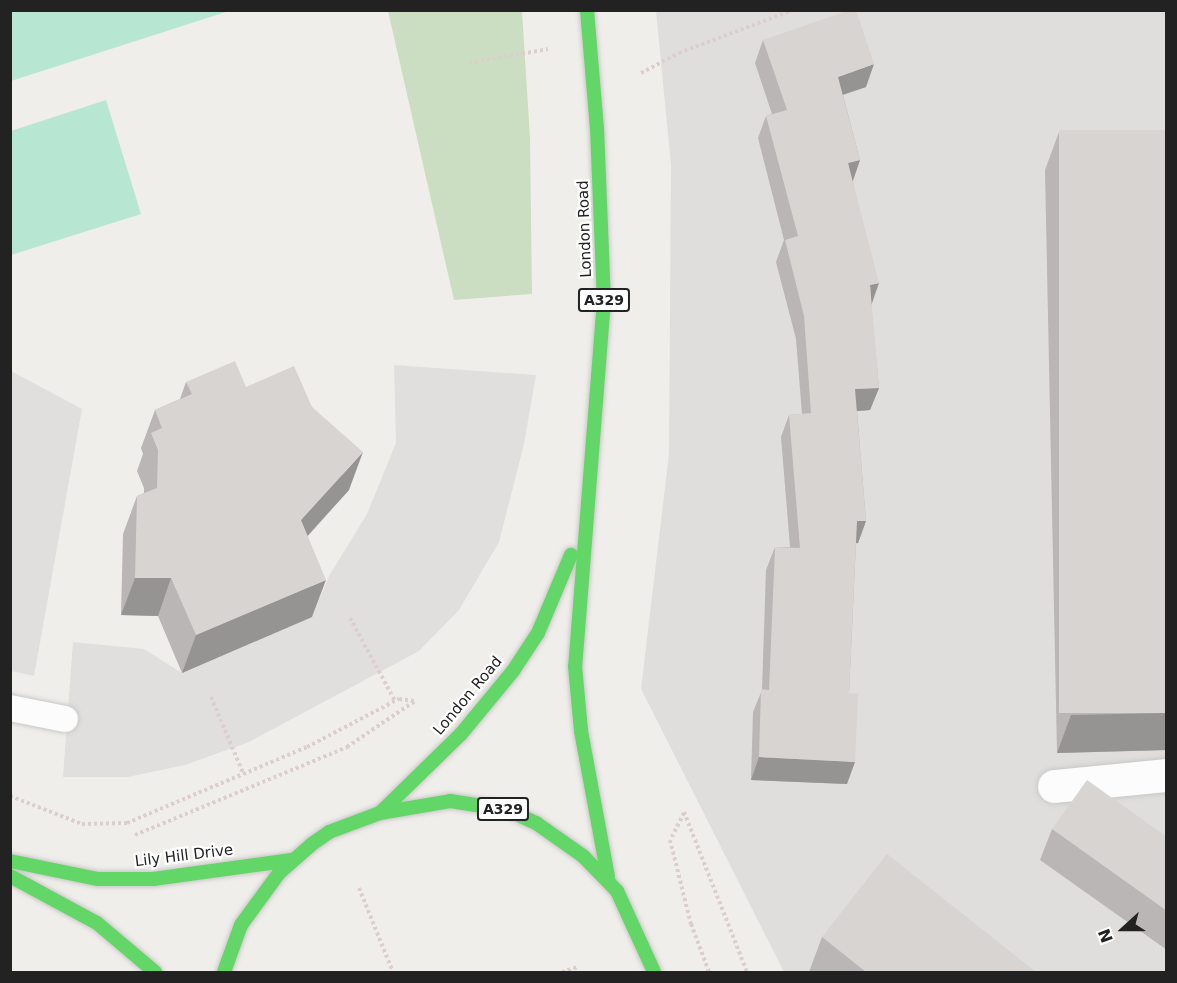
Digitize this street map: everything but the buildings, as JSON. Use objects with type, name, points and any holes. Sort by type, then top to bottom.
[{"type":"main road","name":"London Road","points":[[586,10],[597,128],[604,300],[574,666],[581,731],[608,877]]},
{"type":"main road","name":"London Road","points":[[380,813],[461,734],[513,671],[538,633],[554,600],[585,518]]},
{"type":"main road","name":"A329","points":[[224,972],[241,925],[292,860],[329,832],[380,813],[450,801],[508,810],[560,839],[608,877],[628,911],[654,972]]},
{"type":"main road","name":"Lily Hill Drive","points":[[10,861],[50,872],[109,879],[153,879],[292,860]]},
{"type":"main road","points":[[10,876],[97,923],[155,972]]},
{"type":"street","points":[[1054,786],[1167,776]]},
{"type":"lane","points":[[10,708],[65,719]]},
{"type":"path","points":[[641,73],[679,53],[793,10]]},
{"type":"path","points":[[469,63],[552,48]]},
{"type":"path","points":[[350,618],[395,701]]},
{"type":"path","points":[[211,697],[243,773]]},
{"type":"path","points":[[10,796],[82,824],[127,823],[327,738],[395,701],[415,701],[347,747],[125,838]]},
{"type":"path","points":[[709,972],[691,924],[670,840],[684,812],[747,972]]},
{"type":"path","points":[[359,888],[393,972]]},
{"type":"path","points":[[562,972],[577,967]]},
{"type":"shaded area","points":[[656,11],[1166,11],[1166,972],[784,972],[641,689],[669,454],[671,165]]},
{"type":"shaded area","points":[[394,365],[536,375],[524,444],[499,542],[459,610],[419,651],[249,742],[185,765],[128,777],[63,777],[73,642],[144,649],[182,673],[312,617],[329,576],[367,514],[396,443]]},
{"type":"shaded area","points":[[11,371],[82,409],[34,676],[11,671]]},
{"type":"green space","points":[[11,10],[229,10],[229,11],[11,81]]},
{"type":"green space","points":[[388,11],[522,11],[530,138],[532,294],[454,300]]},
{"type":"green space","points":[[106,100],[141,214],[11,255],[11,131]]},
{"type":"traffic: fast","points":[[587,10],[597,128],[604,300],[575,666],[581,731],[608,877]]},
{"type":"traffic: fast","points":[[381,812],[461,734],[513,671],[538,633],[571,555]]},
{"type":"traffic: fast","points":[[224,972],[241,925],[279,873],[312,844],[329,832],[380,813],[450,801],[508,810],[536,823],[583,856],[617,891],[654,972]]},
{"type":"traffic: fast","points":[[10,861],[98,879],[153,879],[292,860]]},
{"type":"traffic: fast","points":[[10,876],[97,923],[155,972]]}]
